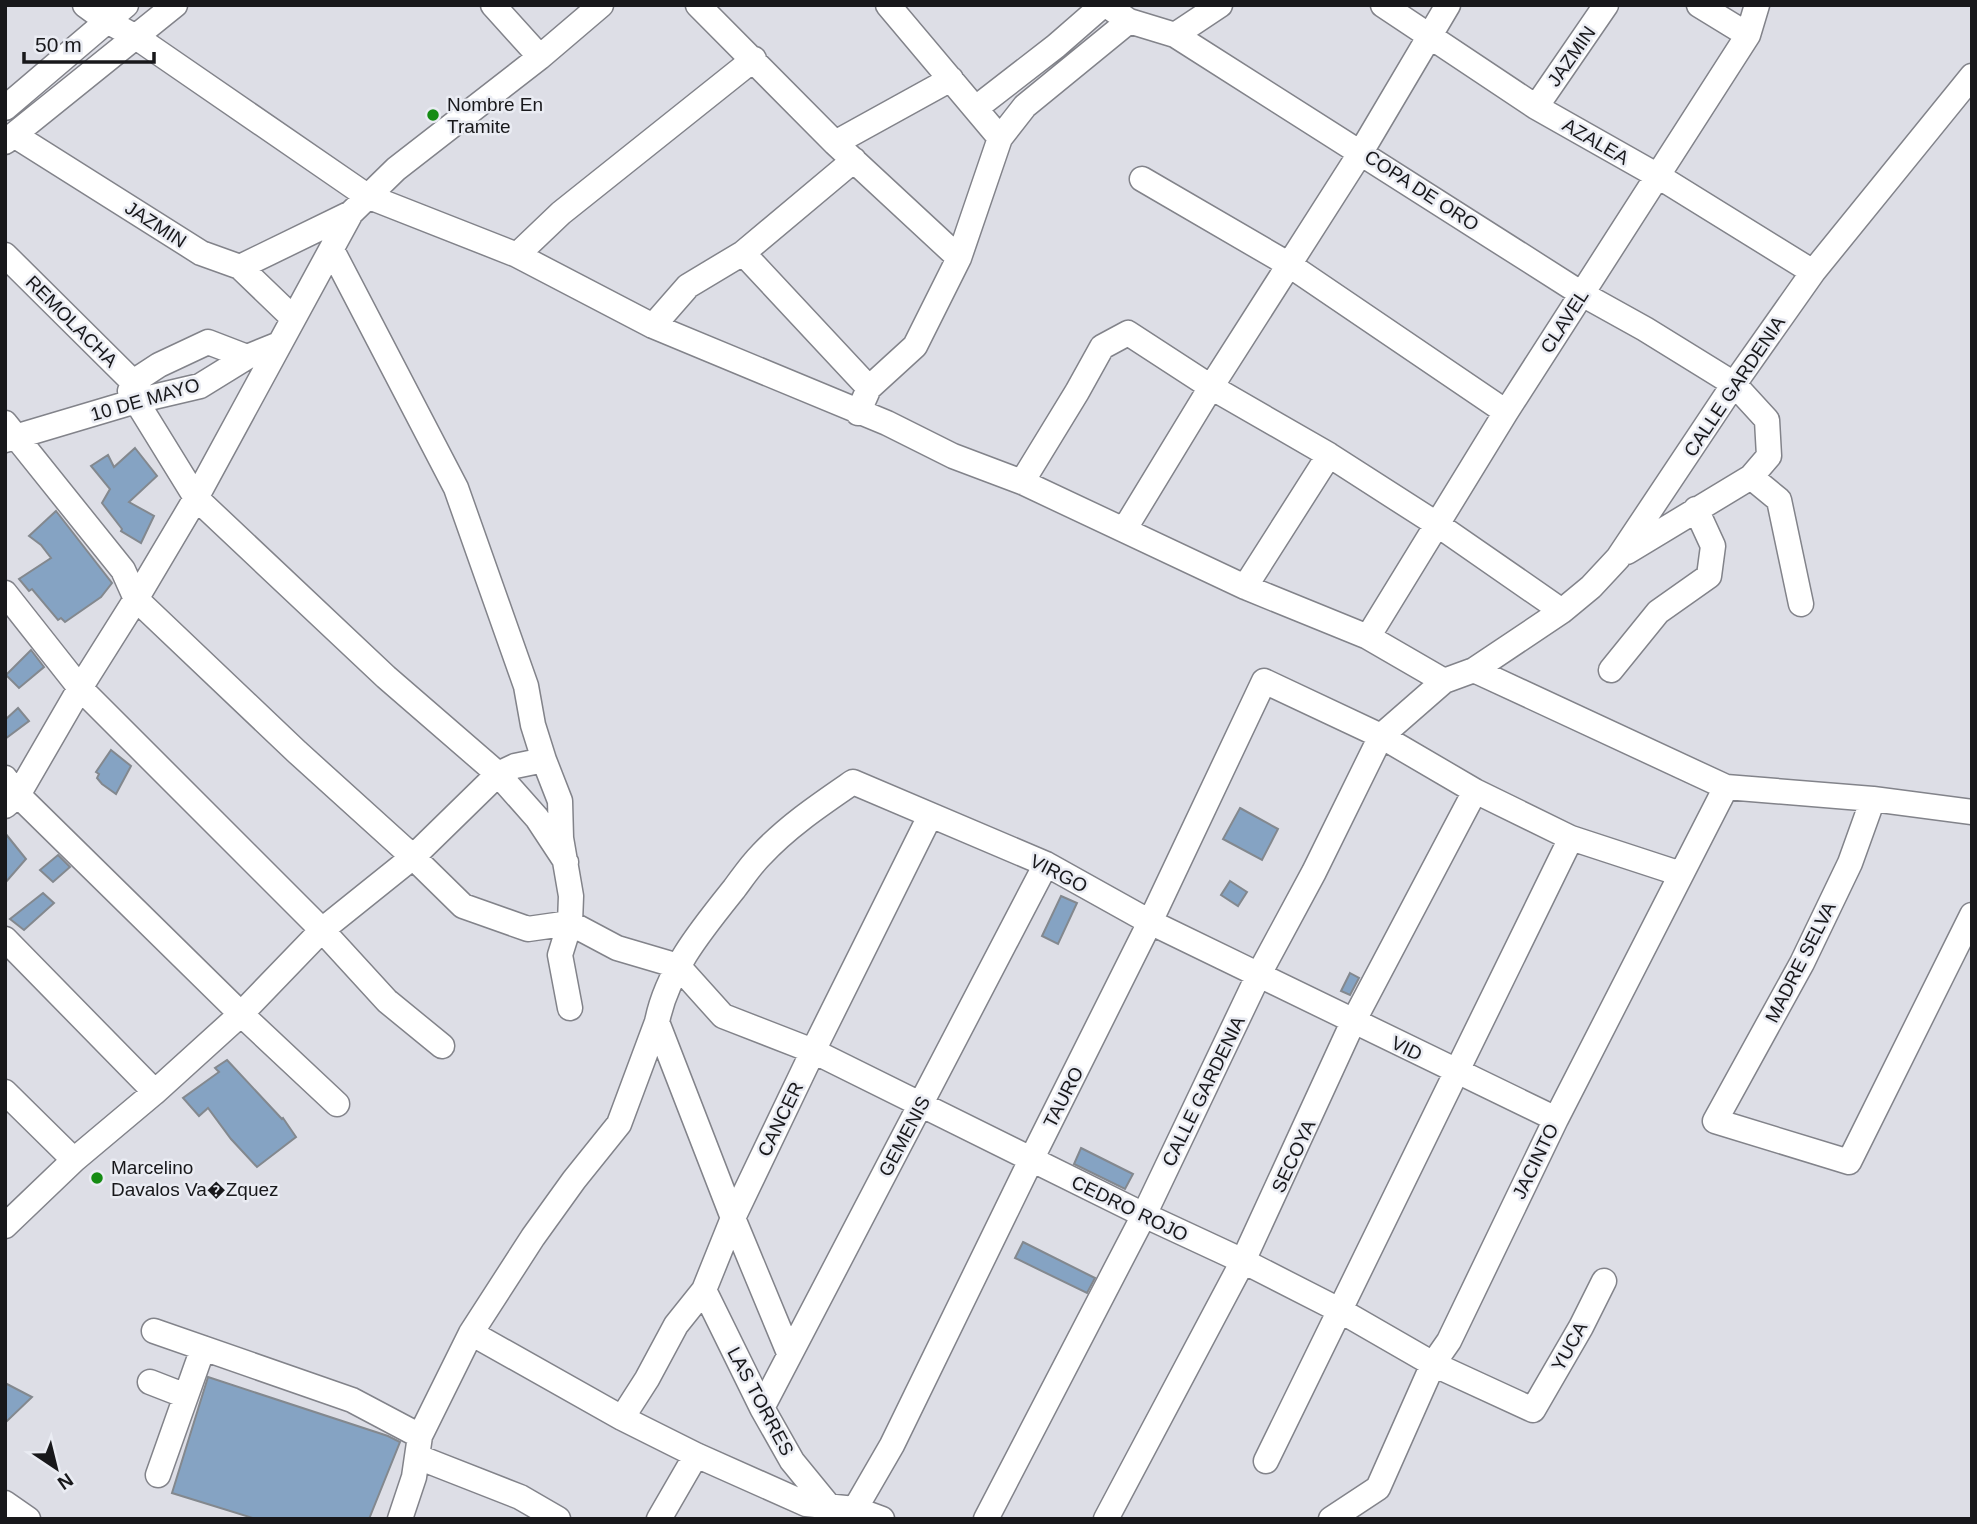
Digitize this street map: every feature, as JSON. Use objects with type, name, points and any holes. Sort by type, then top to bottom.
[{"type":"street","points":[[85,5],[136,37],[359,205],[517,255],[653,326],[887,423],[953,456],[1022,482],[1245,587],[1368,637],[1444,681]]},
{"type":"street","points":[[5,108],[126,5]]},
{"type":"street","points":[[9,139],[175,5]]},
{"type":"street","points":[[493,5],[540,57]]},
{"type":"street","points":[[337,1104],[10,793],[136,599],[359,205],[396,169],[540,57],[601,5]]},
{"type":"street","points":[[698,5],[835,143],[959,258]]},
{"type":"street","points":[[888,5],[1000,138]]},
{"type":"street","points":[[976,108],[1105,5]]},
{"type":"street","name":"COPA DE ORO","points":[[1105,5],[1129,21],[1175,34],[1582,294],[1734,384],[1767,420],[1769,456],[1751,477]]},
{"type":"street","points":[[1175,34],[1220,5]]},
{"type":"street","name":"AZALEA","points":[[1383,5],[1536,107],[1657,176],[1813,272]]},
{"type":"street","points":[[1124,530],[1288,264],[1361,152],[1448,5]]},
{"type":"street","name":"JAZMIN","points":[[1536,107],[1606,5]]},
{"type":"street","points":[[1699,5],[1748,35]]},
{"type":"street","name":"CLAVEL","points":[[1368,637],[1506,412],[1748,35],[1757,5]]},
{"type":"street","points":[[859,413],[869,388],[915,346],[959,258],[1000,138],[1025,106],[1129,21]]},
{"type":"street","points":[[517,255],[561,213],[754,59]]},
{"type":"street","name":"CALLE GARDENIA","points":[[986,1519],[1144,1215],[1259,974],[1314,872],[1381,736],[1444,681],[1474,670],[1562,611],[1591,587],[1618,558],[1734,384],[1813,272],[1972,76]]},
{"type":"street","points":[[835,143],[951,79]]},
{"type":"street","name":"JAZMIN","points":[[9,139],[201,253],[240,268],[293,318]]},
{"type":"street","points":[[653,326],[688,286],[743,253],[854,160]]},
{"type":"street","points":[[1142,179],[1288,264],[1506,412]]},
{"type":"street","points":[[240,268],[359,205]]},
{"type":"street","points":[[332,250],[456,488],[526,686],[533,725],[560,801],[561,838],[571,896],[570,923],[560,955],[570,1008]]},
{"type":"street","points":[[743,253],[869,388]]},
{"type":"street","name":"REMOLACHA","points":[[5,255],[134,391],[195,498],[386,677],[498,774],[537,818],[566,862]]},
{"type":"street","points":[[1022,482],[1102,347],[1128,333],[1211,387],[1329,455],[1438,525],[1562,611]]},
{"type":"street","points":[[134,391],[159,365],[208,342],[247,357]]},
{"type":"street","name":"10 DE MAYO","points":[[8,433],[134,391],[200,386],[247,357],[279,344]]},
{"type":"street","points":[[8,433],[123,570],[136,599],[463,906],[528,929],[570,923],[617,948],[678,966],[660,1005],[620,1124],[574,1180],[533,1237],[471,1333],[419,1446],[400,1519]]},
{"type":"street","points":[[1245,587],[1329,455]]},
{"type":"street","points":[[1618,558],[1751,477],[1779,500],[1801,604]]},
{"type":"street","points":[[1611,670],[1658,612],[1709,576],[1713,546],[1696,509]]},
{"type":"street","points":[[5,593],[80,688],[322,930],[387,1001],[442,1046]]},
{"type":"street","points":[[1474,670],[1726,787],[1873,799],[1972,812]]},
{"type":"street","name":"TAURO","points":[[854,1514],[892,1445],[1150,922],[1264,681],[1381,736]]},
{"type":"street","points":[[1381,736],[1475,792],[1571,838],[1681,874]]},
{"type":"street","points":[[5,1226],[74,1160],[155,1092],[241,1014],[322,930],[413,857],[498,774],[516,766],[544,760]]},
{"type":"street","name":"VIRGO","points":[[678,966],[760,855],[806,814],[853,782],[1046,864],[1150,922],[1259,974]]},
{"type":"street","name":"JACINTO","points":[[1331,1519],[1378,1488],[1433,1364],[1449,1341],[1556,1119],[1726,787]]},
{"type":"street","name":"SECOYA","points":[[1106,1519],[1243,1261],[1353,1022],[1475,792]]},
{"type":"street","name":"MADRE SELVA","points":[[1873,799],[1850,863],[1802,963],[1715,1121],[1849,1162],[1972,915]]},
{"type":"street","name":"CANCER","points":[[622,1418],[676,1325],[704,1290],[733,1218],[930,816]]},
{"type":"street","points":[[1266,1461],[1571,838]]},
{"type":"street","name":"GEMENIS","points":[[762,1408],[1046,864]]},
{"type":"street","points":[[5,939],[155,1092]]},
{"type":"street","name":"CEDRO ROJO","points":[[678,966],[723,1016],[813,1051],[1031,1160],[1243,1261],[1341,1311],[1433,1364],[1533,1410]]},
{"type":"street","name":"VID","points":[[1259,974],[1556,1119]]},
{"type":"street","points":[[656,1022],[789,1353]]},
{"type":"street","points":[[5,1092],[74,1160]]},
{"type":"street","name":"YUCA","points":[[1533,1410],[1604,1281]]},
{"type":"street","name":"LAS TORRES","points":[[704,1290],[762,1408],[792,1461],[828,1506]]},
{"type":"street","points":[[154,1331],[352,1400],[419,1446],[558,1519]]},
{"type":"street","points":[[471,1333],[622,1418],[696,1455],[806,1504],[828,1506],[882,1519]]},
{"type":"street","points":[[158,1475],[203,1348]]},
{"type":"street","points":[[150,1382],[186,1396]]},
{"type":"street","points":[[659,1519],[696,1455]]},
{"type":"street","points":[[5,1503],[27,1519]]},
{"type":"building","points":[[135,448],[157,476],[129,502],[154,516],[141,543],[121,531],[102,503],[110,489],[91,466],[108,455],[114,467]]},
{"type":"building","points":[[56,511],[112,583],[101,597],[65,622],[61,618],[58,620],[32,589],[29,591],[19,579],[51,558],[41,545],[29,536]]},
{"type":"building","points":[[31,650],[44,667],[19,688],[6,675]]},
{"type":"building","points":[[18,708],[29,721],[5,739],[5,720]]},
{"type":"building","points":[[111,750],[131,766],[116,794],[102,784],[96,772]]},
{"type":"building","points":[[1240,808],[1278,829],[1262,860],[1223,839]]},
{"type":"building","points":[[5,833],[26,859],[5,883]]},
{"type":"building","points":[[58,855],[70,867],[53,882],[40,870]]},
{"type":"building","points":[[1230,881],[1247,892],[1238,906],[1221,895]]},
{"type":"building","points":[[43,893],[54,903],[24,930],[10,919]]},
{"type":"building","points":[[1061,896],[1077,903],[1058,944],[1042,936]]},
{"type":"building","points":[[1350,973],[1359,978],[1350,995],[1341,991]]},
{"type":"building","points":[[227,1060],[283,1118],[296,1137],[257,1167],[231,1139],[208,1108],[199,1116],[183,1098],[219,1072],[215,1068]]},
{"type":"building","points":[[1081,1148],[1133,1174],[1125,1189],[1074,1164]]},
{"type":"building","points":[[1023,1242],[1095,1278],[1087,1293],[1015,1258]]},
{"type":"building","points":[[208,1377],[400,1442],[369,1519],[256,1519],[172,1493]]},
{"type":"building","points":[[5,1383],[32,1397],[5,1423]]},
{"type":"place","name":"Nombre En Tramite","points":[[433,115]]},
{"type":"place","name":"Marcelino Davalos Va�Zquez","points":[[97,1178]]}]
